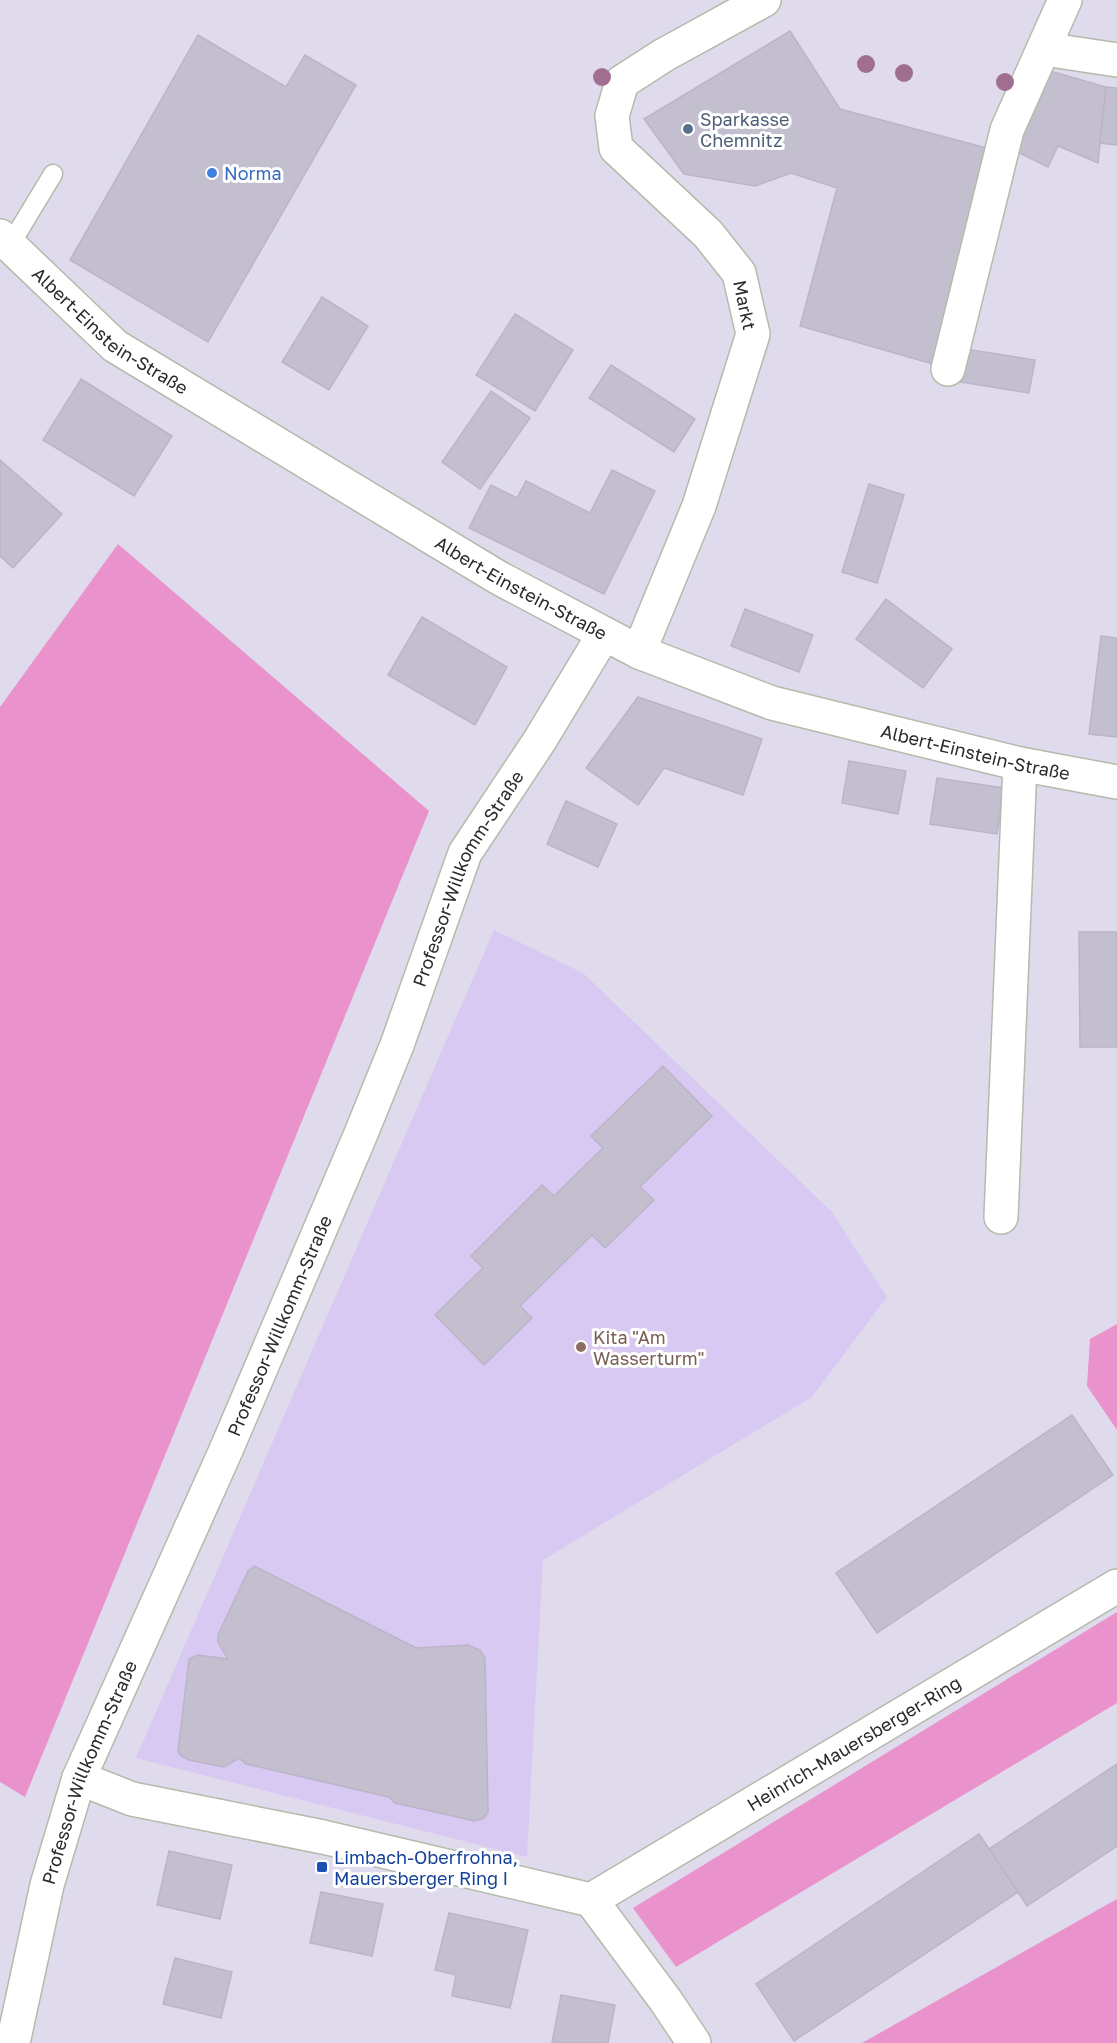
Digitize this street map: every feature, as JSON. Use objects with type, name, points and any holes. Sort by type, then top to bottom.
[{"type":"street","name":"Markt","points":[[639,652],[699,506],[753,334],[739,273],[708,234],[616,148],[612,116],[622,82],[664,54],[764,0]]},
{"type":"street","points":[[948,369],[1007,130],[1065,0]]},
{"type":"street","points":[[1044,49],[1117,60]]},
{"type":"street","name":"Albert-Einstein-Straße","points":[[5,240],[115,346],[499,578],[639,652],[772,704],[1020,764],[1117,782]]},
{"type":"street","name":"Professor-Willkomm-Straße","points":[[13,2043],[47,1885],[79,1778],[226,1450],[360,1136],[396,1046],[465,853],[540,740],[604,634]]},
{"type":"street","points":[[1001,1217],[1020,764]]},
{"type":"street","name":"Heinrich-Mauersberger-Ring","points":[[591,1900],[1117,1586]]},
{"type":"street","points":[[79,1778],[132,1799],[323,1837],[591,1900],[666,2001],[694,2043]]},
{"type":"lane","points":[[5,240],[53,174]]},
{"type":"shaded area","points":[[118,544],[429,811],[25,1797],[0,1782],[0,707]]},
{"type":"shaded area","name":"Kita \"Am Wasserturm\"","points":[[494,930],[583,973],[831,1211],[887,1297],[812,1397],[543,1560],[527,1857],[136,1758]]},
{"type":"shaded area","points":[[1117,1324],[1117,1430],[1087,1386],[1090,1339]]},
{"type":"shaded area","points":[[1117,1612],[1117,1703],[676,1967],[633,1908]]},
{"type":"shaded area","points":[[1117,1899],[1117,2043],[862,2043]]},
{"type":"building","points":[[790,31],[840,109],[987,148],[933,364],[800,326],[837,188],[791,173],[755,186],[684,174],[644,119]]},
{"type":"building","name":"Norma","points":[[198,35],[286,87],[305,55],[356,85],[208,342],[70,260]]},
{"type":"building","points":[[1050,71],[1106,87],[1098,163],[1058,146],[1048,167],[1013,150]]},
{"type":"building","points":[[1106,87],[1117,88],[1117,145],[1100,143]]},
{"type":"building","points":[[322,297],[368,326],[329,390],[282,362]]},
{"type":"building","points":[[515,314],[573,350],[535,411],[476,375]]},
{"type":"building","points":[[965,349],[1035,360],[1029,393],[960,382]]},
{"type":"building","points":[[611,365],[695,419],[674,452],[589,398]]},
{"type":"building","points":[[81,379],[172,436],[134,496],[43,440]]},
{"type":"building","points":[[491,391],[530,418],[480,489],[442,462]]},
{"type":"building","points":[[0,460],[62,514],[13,568],[0,556]]},
{"type":"building","points":[[612,470],[655,491],[604,594],[469,528],[491,485],[517,498],[526,481],[590,513]]},
{"type":"building","points":[[869,484],[904,495],[877,583],[842,572]]},
{"type":"building","points":[[886,599],[952,649],[923,688],[856,639]]},
{"type":"building","points":[[745,609],[813,635],[799,672],[731,646]]},
{"type":"building","points":[[422,617],[507,667],[475,725],[388,675]]},
{"type":"building","points":[[1101,636],[1117,638],[1117,737],[1089,734]]},
{"type":"building","points":[[638,697],[762,739],[743,795],[664,768],[638,805],[586,768]]},
{"type":"building","points":[[849,761],[906,771],[898,814],[842,803]]},
{"type":"building","points":[[937,778],[1004,788],[997,834],[930,824]]},
{"type":"building","points":[[566,801],[617,824],[598,867],[547,844]]},
{"type":"building","points":[[1079,932],[1117,932],[1117,1047],[1080,1047]]},
{"type":"building","points":[[663,1066],[712,1116],[640,1187],[654,1200],[605,1248],[592,1235],[520,1306],[532,1318],[484,1365],[435,1315],[483,1268],[471,1256],[542,1185],[554,1196],[603,1148],[591,1136]]},
{"type":"building","points":[[1072,1415],[1113,1475],[877,1633],[836,1573]]},
{"type":"building","points":[[254,1566],[416,1648],[468,1645],[480,1650],[485,1658],[488,1812],[484,1818],[475,1821],[395,1803],[389,1797],[246,1764],[239,1758],[224,1767],[189,1760],[180,1755],[178,1751],[189,1659],[198,1655],[228,1659],[218,1642],[218,1635],[248,1571]]},
{"type":"building","points":[[1117,1764],[1117,1846],[1027,1906],[989,1849]]},
{"type":"building","points":[[979,1834],[1018,1892],[794,2041],[756,1984]]},
{"type":"building","points":[[169,1851],[232,1865],[220,1919],[157,1905]]},
{"type":"building","points":[[321,1892],[383,1904],[372,1956],[310,1943]]},
{"type":"building","points":[[449,1913],[528,1930],[510,2008],[452,1996],[456,1975],[435,1970]]},
{"type":"building","points":[[175,1958],[232,1972],[221,2018],[163,2004]]},
{"type":"building","points":[[561,1995],[615,2005],[608,2043],[552,2043]]},
{"type":"place","name":"Sparkasse Chemnitz","points":[[688,129]]},
{"type":"place","name":"Norma","points":[[212,173]]},
{"type":"place","name":"Kita \"Am Wasserturm\"","points":[[581,1347]]},
{"type":"place","name":"Limbach-Oberfrohna, Mauersberger Ring I","points":[[322,1867]]}]
